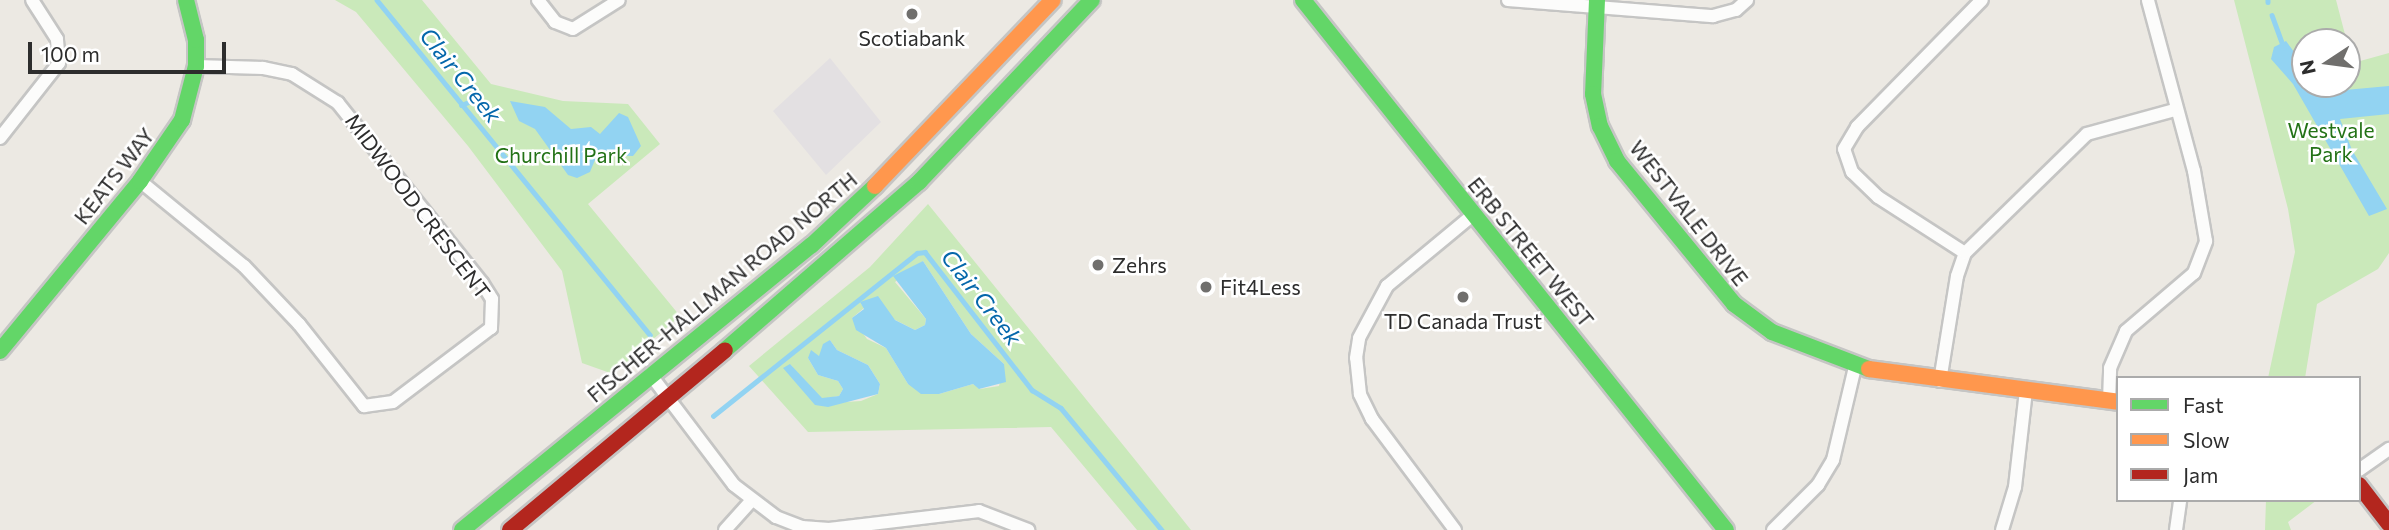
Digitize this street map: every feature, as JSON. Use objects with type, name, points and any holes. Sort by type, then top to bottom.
[{"type":"main road","name":"KEATS WAY","points":[[0,351],[140,181],[183,120],[196,66],[196,40],[186,0]]},
{"type":"main road","name":"FISCHER-HALLMAN ROAD NORTH","points":[[462,530],[650,374],[812,245],[895,167],[1053,0]]},
{"type":"main road","points":[[510,530],[668,399],[919,182],[1092,0]]},
{"type":"main road","name":"ERB STREET WEST","points":[[1303,0],[1726,530]]},
{"type":"main road","name":"WESTVALE DRIVE","points":[[1597,3],[1593,94],[1600,126],[1617,161],[1734,304],[1807,350],[1855,367],[1940,381],[2113,402]]},
{"type":"main road","points":[[2361,488],[2389,524]]},
{"type":"street","points":[[0,138],[59,63],[57,38],[32,0]]},
{"type":"street","points":[[538,0],[555,22],[573,29],[619,0]]},
{"type":"street","points":[[1508,0],[1597,3],[1725,16],[1746,0]]},
{"type":"street","points":[[1965,253],[1878,197],[1852,172],[1844,149],[1857,127],[1982,0]]},
{"type":"street","points":[[2113,402],[2110,368],[2126,331],[2194,273],[2203,257],[2206,222],[2148,0]]},
{"type":"street","name":"MIDWOOD CRESCENT","points":[[140,181],[244,265],[299,324],[363,406],[393,402],[491,328],[492,299],[482,283],[338,103],[292,74],[263,68],[196,66]]},
{"type":"street","points":[[1940,381],[1957,276],[1965,253],[2087,134],[2175,110]]},
{"type":"street","points":[[1454,530],[1372,419],[1360,394],[1356,358],[1359,338],[1387,286],[1474,214]]},
{"type":"street","points":[[1773,530],[1818,485],[1833,460],[1855,367]]},
{"type":"street","points":[[650,374],[750,502],[802,527],[829,529],[903,524],[979,511],[1028,530]]},
{"type":"street","points":[[2002,530],[2015,487],[2026,391]]},
{"type":"street","points":[[2361,469],[2389,449]]},
{"type":"street","points":[[725,530],[750,502]]},
{"type":"street","points":[[2176,530],[2180,502]]},
{"type":"shaded area","points":[[830,58],[881,122],[826,175],[773,111]]},
{"type":"green space","name":"Churchill Park","points":[[335,0],[422,0],[491,84],[563,101],[628,104],[660,144],[588,204],[680,316],[613,374],[582,363],[562,271],[468,146],[356,12]]},
{"type":"green space","name":"Westvale Park","points":[[2234,0],[2336,0],[2344,28],[2291,28],[2291,98],[2361,98],[2361,61],[2389,53],[2389,253],[2378,269],[2317,304],[2305,376],[2268,376],[2295,252],[2288,209]]},
{"type":"green space","points":[[928,204],[1191,530],[1137,530],[1051,427],[808,432],[749,366],[870,267]],"holes":[[[923,261],[971,334],[1004,364],[999,386],[980,389],[973,384],[939,394],[908,384],[886,348],[867,339],[852,318],[864,308],[860,302],[915,330],[925,325],[926,319],[895,282]],[[830,340],[837,350],[868,365],[880,384],[878,394],[861,401],[815,404],[790,364],[822,399],[839,396],[843,389],[838,381],[818,375],[808,358],[819,357]]]},
{"type":"green space","points":[[2266,502],[2314,502],[2288,522],[2291,530],[2265,530]]},
{"type":"water","points":[[2286,41],[2291,48],[2291,82],[2271,59],[2274,47]]},
{"type":"water","points":[[2389,86],[2389,114],[2340,119],[2352,150],[2387,209],[2369,216],[2301,98],[2361,98],[2361,89]]},
{"type":"water","points":[[510,101],[545,107],[571,129],[591,127],[600,134],[619,113],[628,117],[641,146],[633,156],[597,155],[590,172],[577,178],[568,175],[535,129],[519,121]]},
{"type":"water","points":[[923,261],[971,334],[1004,364],[1006,382],[979,389],[973,384],[939,394],[921,394],[908,384],[886,348],[856,330],[852,318],[864,309],[860,302],[878,296],[895,320],[915,330],[925,325],[926,319],[893,276]]},
{"type":"water","points":[[830,340],[837,350],[868,365],[880,384],[878,394],[828,407],[815,405],[783,368],[790,364],[822,398],[839,396],[843,389],[838,381],[818,375],[808,358],[811,350],[819,356],[823,344]]},
{"type":"waterway","name":"Clair Creek","points":[[377,0],[650,335]]},
{"type":"waterway","points":[[2272,15],[2284,48]]},
{"type":"waterway","points":[[461,105],[474,100]]},
{"type":"waterway","name":"Clair Creek","points":[[713,416],[917,253],[925,252],[1032,390],[1061,408],[1162,530]]},
{"type":"traffic: fast","points":[[0,351],[140,181],[182,120],[196,66],[196,40],[186,0]]},
{"type":"traffic: fast","points":[[725,350],[919,182],[1092,0]]},
{"type":"traffic: fast","points":[[1303,0],[1726,530]]},
{"type":"traffic: fast","points":[[1597,0],[1593,94],[1600,126],[1617,161],[1734,304],[1772,332],[1869,369]]},
{"type":"traffic: fast","points":[[462,530],[812,245],[875,186]]},
{"type":"traffic: slow","points":[[875,186],[1053,0]]},
{"type":"traffic: slow","points":[[1869,369],[2116,402]]},
{"type":"traffic: jam","points":[[510,530],[725,350]]},
{"type":"traffic: jam","points":[[2361,488],[2389,524]]},
{"type":"place","name":"Scotiabank","points":[[912,14]]},
{"type":"place","name":"Zehrs","points":[[1098,265]]},
{"type":"place","name":"Fit4Less","points":[[1206,287]]},
{"type":"place","name":"TD Canada Trust","points":[[1463,297]]}]
